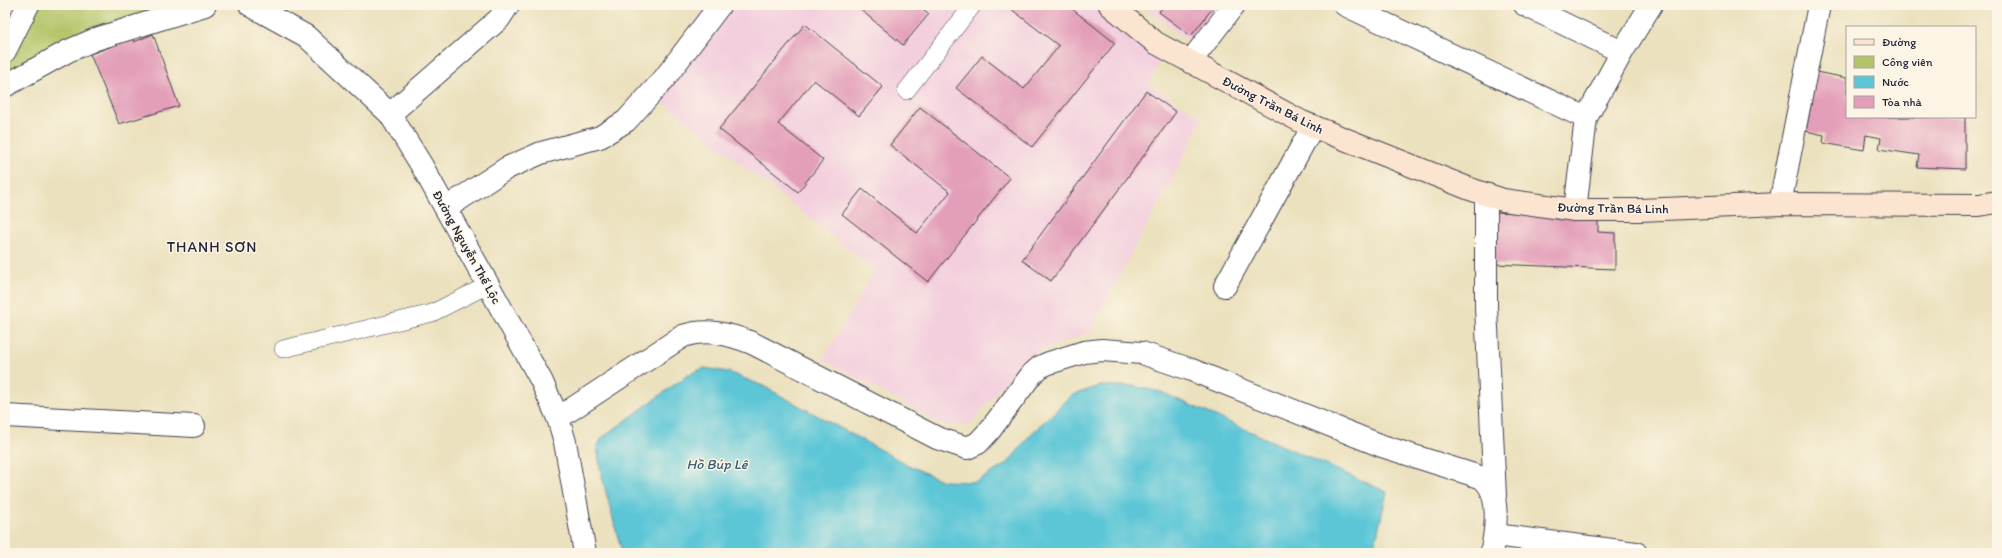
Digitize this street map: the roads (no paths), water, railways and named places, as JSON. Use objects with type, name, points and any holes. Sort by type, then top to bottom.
[{"type":"street","points":[[5,51],[28,5]]},
{"type":"street","points":[[5,86],[68,51],[96,40],[206,5]]},
{"type":"street","name":"Đường Nguyễn Thế Lộc","points":[[250,5],[306,36],[390,114],[446,208],[541,380],[558,418],[565,442],[585,553]]},
{"type":"street","points":[[390,114],[499,19],[508,5]]},
{"type":"street","points":[[446,208],[507,168],[541,153],[600,137],[626,121],[664,79],[720,5]]},
{"type":"street","name":"Đường Trần Bá Linh","points":[[1110,5],[1156,43],[1302,122],[1486,195],[1503,200],[1575,210],[1640,210],[1780,204],[1979,205],[1997,202]]},
{"type":"street","points":[[1190,62],[1234,5]]},
{"type":"street","points":[[1345,5],[1586,118]]},
{"type":"street","points":[[1525,5],[1622,52]]},
{"type":"street","points":[[1575,210],[1586,118],[1622,52],[1651,5]]},
{"type":"street","points":[[1780,204],[1820,5]]},
{"type":"street","points":[[1225,286],[1313,126]]},
{"type":"street","points":[[1486,195],[1486,307],[1495,496],[1493,544],[1636,553]]},
{"type":"street","points":[[558,418],[683,336],[701,331],[730,335],[752,343],[930,435],[967,448],[978,443],[1032,374],[1040,367],[1084,352],[1120,350],[1142,353],[1161,359],[1382,446],[1480,477],[1491,487],[1495,496]]},
{"type":"street","points":[[5,416],[194,426]]},
{"type":"lane","points":[[906,91],[974,5]]},
{"type":"lane","points":[[283,350],[432,313],[488,285]]},
{"type":"water","name":"Hồ Búp Lê","points":[[705,368],[728,372],[763,386],[908,465],[943,481],[976,482],[1008,463],[1031,434],[1072,395],[1100,386],[1133,386],[1161,392],[1387,492],[1373,553],[622,553],[601,473],[597,446],[602,438],[689,374]]},
{"type":"district","name":"THANH SƠN","points":[[212,247]]}]
